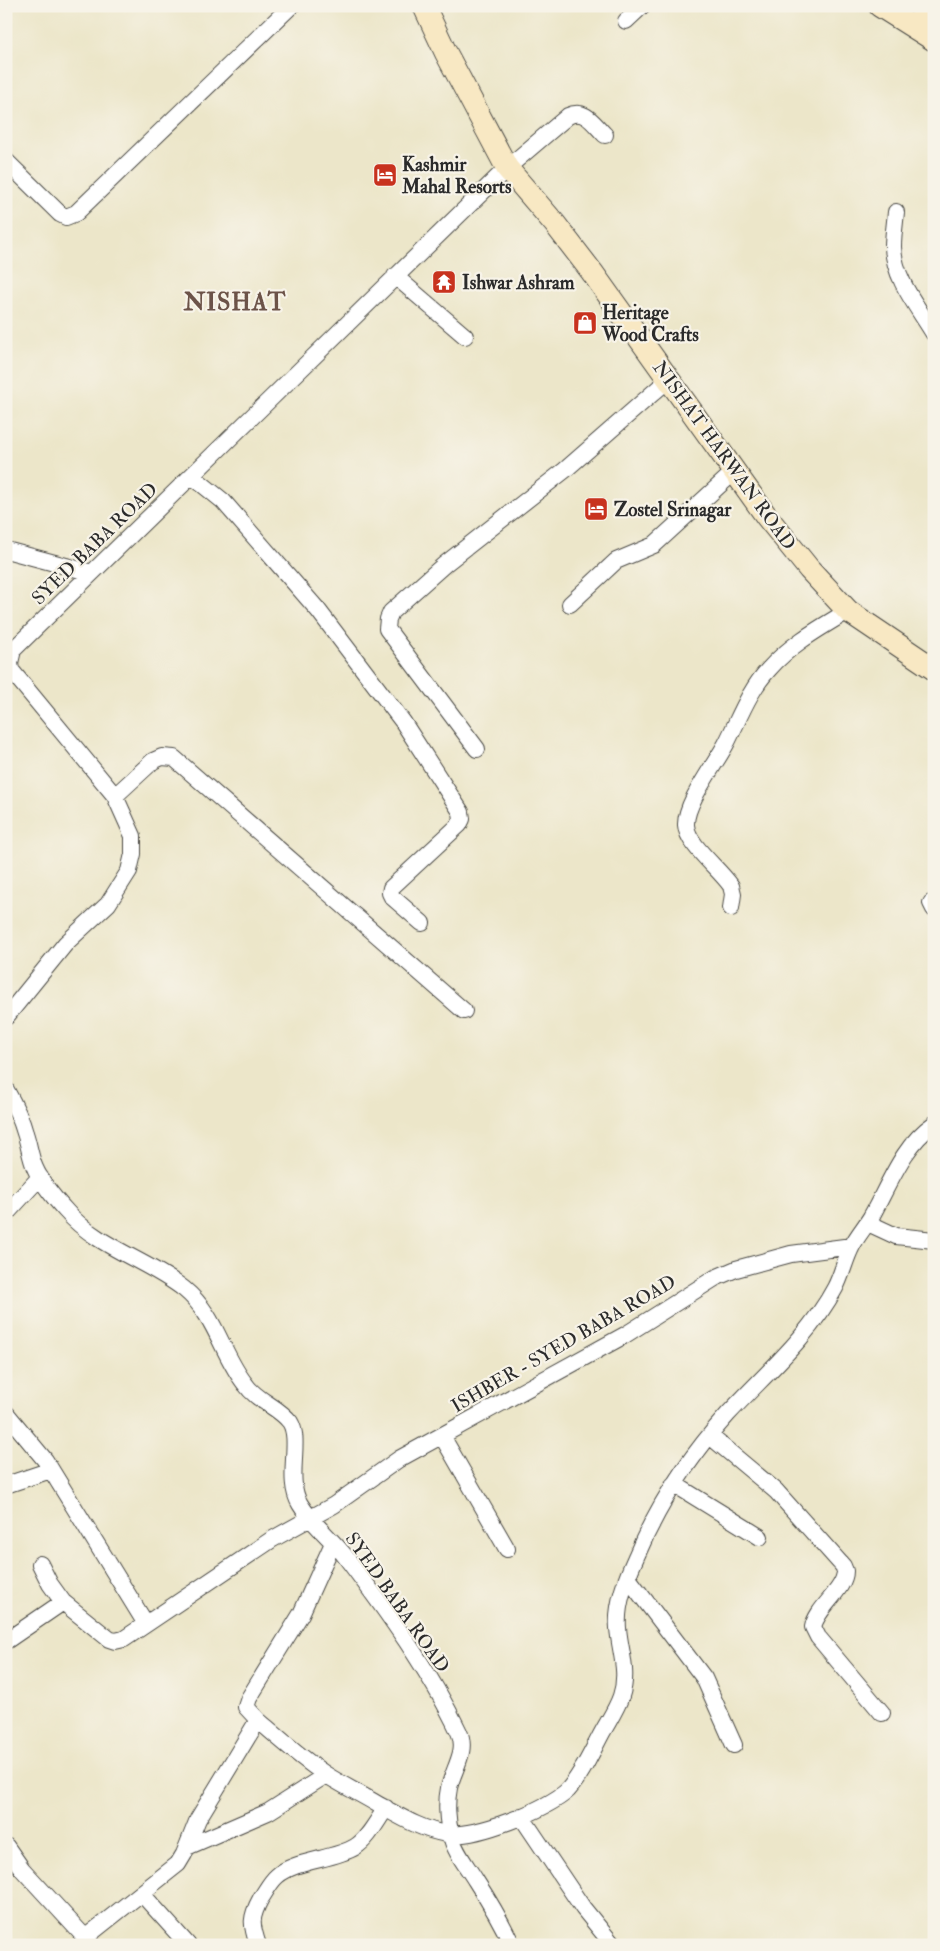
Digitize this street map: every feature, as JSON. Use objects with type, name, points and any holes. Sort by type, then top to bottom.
[{"type":"main road","name":"NISHAT HARWAN ROAD","points":[[424,6],[446,53],[507,168],[555,224],[592,272],[767,518],[809,569],[848,611],[934,669]]},
{"type":"main road","points":[[880,6],[934,40]]},
{"type":"main road","points":[[920,6],[934,16]]},
{"type":"street","points":[[6,161],[60,214],[66,216],[76,213],[84,208],[291,6]]},
{"type":"street","points":[[626,21],[642,6]]},
{"type":"street","name":"SYED BABA ROAD","points":[[6,1017],[66,943],[108,904],[129,872],[134,854],[133,836],[115,796],[8,665],[17,644],[507,168],[574,113],[584,115],[605,135]]},
{"type":"street","points":[[896,212],[893,247],[896,267],[902,282],[934,334]]},
{"type":"street","points":[[395,276],[465,336]]},
{"type":"street","points":[[477,749],[388,629],[388,619],[391,612],[431,575],[565,470],[669,379]]},
{"type":"street","points":[[570,604],[616,561],[654,545],[735,471]]},
{"type":"street","points":[[192,476],[223,501],[318,610],[403,722],[461,812],[462,820],[459,825],[391,888],[392,897],[422,923]]},
{"type":"street","points":[[6,550],[92,573]]},
{"type":"street","points":[[731,908],[733,894],[731,886],[688,833],[687,817],[694,797],[726,744],[750,697],[768,669],[784,653],[803,639],[848,611]]},
{"type":"street","points":[[115,796],[153,761],[162,757],[174,758],[464,1011]]},
{"type":"street","name":"SYED BABA ROAD","points":[[6,1090],[19,1115],[34,1167],[76,1222],[172,1281],[201,1305],[246,1386],[253,1394],[287,1419],[292,1427],[295,1438],[293,1464],[295,1493],[300,1504],[343,1553],[400,1633],[438,1694],[461,1738],[461,1752],[449,1785],[451,1835],[456,1848],[488,1899],[512,1945]]},
{"type":"street","points":[[333,1543],[301,1614],[249,1698],[246,1707],[258,1720],[305,1760],[326,1775],[426,1829],[451,1835],[500,1825],[555,1800],[566,1792],[581,1772],[620,1698],[626,1670],[618,1629],[618,1614],[635,1558],[654,1518],[674,1484],[710,1436],[798,1341],[818,1315],[835,1288],[852,1246],[868,1223],[916,1138],[934,1124]]},
{"type":"street","points":[[6,1214],[40,1177]]},
{"type":"street","points":[[868,1223],[896,1236],[934,1240]]},
{"type":"street","name":"ISHBER - SYED BABA ROAD","points":[[40,1564],[50,1584],[63,1602],[109,1640],[124,1639],[271,1540],[334,1505],[399,1459],[625,1335],[715,1278],[736,1269],[791,1254],[852,1246]]},
{"type":"street","points":[[6,1412],[51,1470],[146,1624]]},
{"type":"street","points":[[442,1436],[507,1549]]},
{"type":"street","points":[[710,1436],[776,1491],[842,1566],[845,1576],[817,1617],[813,1627],[818,1637],[882,1713]]},
{"type":"street","points":[[6,1485],[51,1470]]},
{"type":"street","points":[[674,1484],[760,1537]]},
{"type":"street","points":[[628,1578],[704,1678],[734,1745]]},
{"type":"street","points":[[6,1641],[63,1602]]},
{"type":"street","points":[[6,1846],[22,1870],[89,1941],[178,1864],[198,1819],[258,1720]]},
{"type":"street","points":[[187,1847],[268,1812],[326,1775]]},
{"type":"street","points":[[258,1945],[251,1926],[252,1916],[276,1877],[290,1869],[354,1848],[364,1838],[386,1808]]},
{"type":"street","points":[[521,1816],[583,1908],[614,1945]]},
{"type":"street","points":[[142,1894],[188,1945]]},
{"type":"place","name":"Kashmir Mahal Resorts","points":[[385,175]]},
{"type":"place","name":"Ishwar Ashram","points":[[444,282]]},
{"type":"place","name":"Heritage Wood Crafts","points":[[585,323]]},
{"type":"place","name":"Zostel Srinagar","points":[[596,509]]},
{"type":"district","name":"NISHAT","points":[[235,302]]}]
